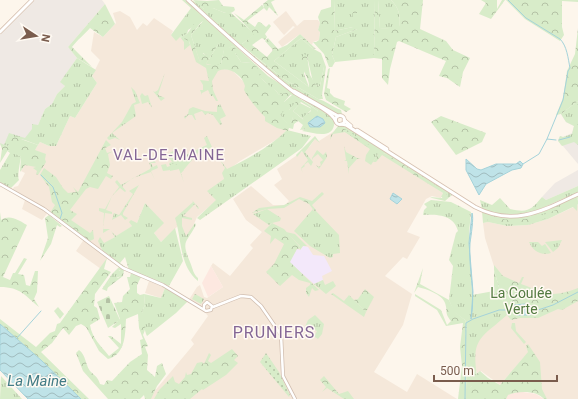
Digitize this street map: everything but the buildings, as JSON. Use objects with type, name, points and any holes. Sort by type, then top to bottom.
[{"type":"main road","points":[[0,32],[32,0]]},
{"type":"main road","points":[[188,0],[244,52],[291,89],[330,114],[337,124],[346,125],[475,207],[497,215],[512,216],[533,214],[578,194]]},
{"type":"main road","points":[[291,89],[338,116],[342,116],[348,124],[384,146],[393,155]]},
{"type":"main road","points":[[335,120],[338,116]]},
{"type":"main road","points":[[341,124],[344,120]]},
{"type":"street","points":[[0,184],[44,209],[124,268],[164,285],[204,307],[208,312],[213,306],[234,297],[244,296],[254,299],[261,306],[281,335],[283,376],[294,399]]},
{"type":"street","points":[[204,307],[207,302],[213,306]]},
{"type":"shaded area","points":[[35,0],[102,0],[105,4],[68,47],[77,58],[61,81],[65,86],[57,94],[52,104],[45,109],[39,123],[28,138],[5,148],[0,145],[0,35]]},
{"type":"shaded area","points":[[120,11],[130,17],[137,30],[143,23],[147,26],[154,18],[173,31],[171,35],[180,37],[222,69],[232,70],[244,82],[254,104],[265,117],[287,130],[279,138],[240,161],[223,174],[224,179],[217,200],[197,217],[191,231],[181,241],[178,226],[161,242],[154,233],[163,223],[145,203],[137,223],[101,246],[101,250],[109,255],[101,269],[76,251],[85,238],[49,211],[42,220],[22,209],[26,197],[13,189],[14,187],[18,186],[25,173],[21,171],[40,142],[49,146],[56,146],[70,116],[75,118],[97,83],[92,76],[100,60],[91,51],[94,32],[103,37],[116,23],[113,13]]},
{"type":"shaded area","points":[[286,11],[297,26],[304,20],[318,20],[320,23],[318,30],[320,31],[319,40],[313,42],[312,45],[300,34],[282,47],[278,42],[295,27],[293,26],[284,35],[273,22]]},
{"type":"shaded area","points":[[578,101],[578,164],[558,140],[560,136],[563,137],[572,133],[574,126],[566,122],[561,114]]},
{"type":"shaded area","points":[[344,125],[443,193],[441,198],[432,196],[426,199],[407,232],[420,237],[407,259],[403,257],[385,276],[412,294],[403,325],[374,372],[407,392],[417,374],[457,399],[148,399],[194,344],[191,340],[208,316],[202,309],[194,306],[188,301],[197,287],[200,285],[204,297],[207,298],[223,287],[211,266],[213,263],[230,276],[253,248],[250,245],[262,232],[246,220],[233,199],[251,186],[273,205],[285,205],[289,201],[274,185],[282,179],[277,169],[310,146],[315,139],[319,141]]},
{"type":"shaded area","points":[[578,170],[578,186],[546,200],[542,197],[555,183]]},
{"type":"shaded area","points":[[578,205],[578,399],[546,399],[524,357],[500,385],[481,371],[478,374],[462,346],[506,313],[505,301],[485,238],[483,223],[488,222],[507,226],[528,225],[548,219]]},
{"type":"shaded area","points":[[303,246],[308,247],[313,255],[324,256],[332,271],[322,276],[323,280],[314,284],[289,262],[297,249],[300,250]]},
{"type":"shaded area","points":[[211,266],[223,287],[208,297],[202,283]]},
{"type":"shaded area","points":[[149,281],[165,288],[161,298],[145,293]]},
{"type":"shaded area","points":[[510,390],[536,394],[544,399],[505,399]]},
{"type":"green space","points":[[182,0],[186,0],[268,76],[334,118],[332,130],[329,133],[324,134],[302,131],[304,130],[303,119],[293,111],[300,103],[312,109],[304,117],[318,111],[300,98],[289,110],[293,118],[289,126],[280,115],[284,102],[292,95],[287,93],[279,95],[261,78],[251,63],[241,62],[235,53],[233,46],[224,50],[221,64],[218,66],[206,64],[219,43],[206,55],[203,53],[200,62],[191,35],[203,21],[188,30],[187,34],[180,37],[176,41],[171,35],[191,8]]},
{"type":"green space","points":[[189,0],[196,2],[204,9],[213,8],[225,13],[231,13],[255,34],[242,44],[244,48],[284,79],[318,99],[341,110],[342,114],[335,114],[287,86],[265,69]]},
{"type":"green space","points":[[193,0],[219,0],[223,6],[234,7],[235,10],[228,13],[213,8],[206,12]]},
{"type":"green space","points":[[268,0],[275,0],[271,2],[278,16],[269,7],[267,11],[263,4]]},
{"type":"green space","points":[[331,0],[335,0],[334,31],[353,27],[353,0],[357,0],[357,29],[336,37],[332,55],[335,62],[332,67],[329,67],[324,54],[313,42],[319,40],[320,32],[318,30],[320,23],[318,17],[321,10],[331,7]]},
{"type":"green space","points":[[335,0],[353,0],[353,27],[334,31]]},
{"type":"green space","points":[[357,0],[375,0],[374,58],[335,62],[332,55],[336,37],[357,29]]},
{"type":"green space","points":[[375,0],[378,0],[380,29],[399,27],[399,12],[391,0],[423,0],[420,29],[446,41],[453,50],[470,58],[463,72],[460,87],[447,78],[439,76],[446,61],[399,41],[397,42],[390,69],[388,85],[382,78],[382,59],[374,58]]},
{"type":"green space","points":[[378,0],[391,0],[394,3],[399,12],[399,28],[380,29]]},
{"type":"green space","points":[[481,0],[497,0],[497,9],[502,0],[505,0],[491,19],[479,14],[486,3]]},
{"type":"green space","points":[[506,0],[578,0],[578,2],[562,1],[562,27],[564,35],[560,41],[525,19]]},
{"type":"green space","points":[[105,4],[115,24],[103,37],[90,28],[72,47],[92,67],[77,58],[68,47]]},
{"type":"green space","points":[[262,5],[264,8],[247,21],[255,27],[258,22],[266,27],[269,24],[271,26],[265,34],[267,37],[265,40],[262,38],[252,45],[267,57],[273,50],[265,41],[268,38],[278,49],[287,45],[300,34],[316,49],[312,48],[301,38],[274,61],[309,87],[308,79],[302,67],[302,58],[304,54],[307,56],[310,75],[316,85],[320,86],[324,67],[326,67],[322,95],[323,99],[318,99],[284,79],[241,45],[254,34],[234,13],[244,20]]},
{"type":"green space","points":[[200,16],[203,20],[191,35],[200,62],[202,53],[206,55],[218,38],[219,43],[206,64],[221,64],[224,49],[233,46],[236,49],[235,53],[241,62],[251,63],[257,67],[261,78],[279,95],[288,92],[292,93],[284,102],[287,107],[280,115],[289,125],[293,118],[289,115],[289,110],[299,98],[318,111],[308,121],[303,117],[311,111],[311,108],[301,102],[293,111],[305,121],[305,129],[300,130],[303,125],[298,121],[294,124],[293,129],[289,128],[288,131],[277,128],[265,121],[265,117],[253,104],[244,90],[245,86],[241,78],[234,72],[226,70],[218,71],[212,81],[213,90],[210,86],[206,68],[196,62],[189,41],[180,37],[187,34]]},
{"type":"green space","points":[[578,28],[578,101],[561,114],[556,115],[563,98],[567,71],[575,54]]},
{"type":"green space","points":[[180,37],[189,40],[190,45],[184,50],[184,42]]},
{"type":"green space","points":[[301,38],[312,48],[321,53],[326,67],[324,67],[320,86],[313,82],[307,56],[304,74],[309,87],[274,61]]},
{"type":"green space","points":[[77,58],[96,70],[92,76],[97,83],[75,118],[70,116],[56,146],[49,146],[40,142],[38,145],[22,139],[7,146],[4,145],[9,133],[25,138],[32,129],[32,124],[38,125],[45,109],[52,104],[57,94],[65,86],[60,82]]},
{"type":"green space","points":[[330,68],[327,88],[330,89],[330,93],[334,97],[345,101],[344,105],[351,109],[346,112],[326,100],[324,94],[328,69]]},
{"type":"green space","points":[[165,73],[158,95],[165,98],[161,101],[153,91],[155,92],[158,90]]},
{"type":"green space","points":[[200,80],[209,81],[218,101],[211,96],[208,90],[202,93],[202,95],[200,90],[203,90],[203,85]]},
{"type":"green space","points":[[131,87],[135,91],[140,103],[134,105],[136,116],[112,133],[120,140],[115,138],[109,140],[107,138],[122,122],[132,104],[136,102]]},
{"type":"green space","points":[[142,93],[145,96],[148,95],[152,108],[148,102],[142,104],[140,96]]},
{"type":"green space","points":[[578,101],[578,145],[574,142],[562,146],[558,141],[560,136],[563,137],[572,134],[574,126],[566,122],[561,114]]},
{"type":"green space","points":[[220,104],[226,116],[220,119],[222,124],[220,125],[213,115],[208,113],[205,115],[202,111],[194,114],[196,120],[192,115],[188,115],[185,119],[184,117],[188,114],[189,109],[193,107],[205,111],[217,112],[217,106]]},
{"type":"green space","points":[[441,116],[486,133],[482,142],[456,155],[431,122]]},
{"type":"green space","points":[[345,125],[453,194],[445,201],[430,197],[442,198],[444,191],[384,153],[378,154],[371,165],[365,161],[366,155],[370,149],[345,132],[333,134],[330,140],[331,135],[338,126]]},
{"type":"green space","points":[[336,129],[345,129],[378,151],[388,155],[445,191],[448,197],[441,197],[443,193],[382,155],[376,162],[373,162],[378,154],[345,132],[334,133]]},
{"type":"green space","points":[[287,130],[311,136],[302,148],[200,220],[197,218],[216,200],[207,191],[224,179],[222,173],[225,168],[216,154],[227,169],[266,147]]},
{"type":"green space","points":[[12,136],[38,145],[35,150],[46,154],[46,162],[38,175],[36,174],[37,171],[33,168],[36,167],[25,165],[20,172],[21,157],[8,150],[0,163],[2,149],[0,143],[7,146],[9,145]]},
{"type":"green space","points":[[207,136],[212,147],[198,153],[181,173],[184,183],[179,169],[163,171],[161,165],[166,164],[167,167],[170,166],[169,163],[172,162],[164,156],[175,150],[179,158],[207,145],[204,138]]},
{"type":"green space","points":[[315,136],[320,143],[315,139],[305,152],[313,162],[311,166],[308,162],[301,169],[308,160],[302,151],[297,157],[296,155]]},
{"type":"green space","points":[[106,140],[111,145],[105,148],[107,153],[114,151],[108,154],[110,165],[107,173],[113,176],[111,179],[106,176],[98,189],[90,187],[86,189],[70,210],[77,214],[71,220],[90,233],[93,230],[94,239],[90,241],[50,213],[55,205],[52,202],[49,187],[40,175],[44,168],[56,177],[68,193],[76,192],[73,187],[78,192]]},
{"type":"green space","points":[[344,146],[346,152],[357,158],[361,158],[357,159],[349,168],[349,174],[347,161],[344,161],[346,160]]},
{"type":"green space","points":[[6,150],[12,151],[21,157],[18,173],[19,180],[11,188],[0,183],[0,170],[10,153]]},
{"type":"green space","points":[[317,150],[323,155],[326,152],[327,157],[319,169],[316,165],[319,167],[321,165],[320,162],[323,160],[318,154],[313,158],[313,160],[312,158]]},
{"type":"green space","points":[[154,161],[156,163],[151,163],[153,167],[157,165],[158,168],[151,171],[155,180],[151,172],[135,177],[150,169],[151,167],[149,163]]},
{"type":"green space","points":[[174,163],[184,170],[181,173],[179,169],[170,171],[170,165]]},
{"type":"green space","points":[[117,180],[121,185],[131,180],[122,186],[126,191],[125,192],[120,188],[112,196],[119,187],[115,182]]},
{"type":"green space","points":[[139,185],[123,213],[123,215],[128,218],[125,220],[121,215],[112,220],[114,213],[119,215],[133,194],[129,191]]},
{"type":"green space","points":[[578,186],[578,193],[540,209],[522,214],[505,215],[482,209],[480,200],[492,205],[500,198],[510,209],[521,211],[532,208],[542,197],[546,200]]},
{"type":"green space","points":[[322,192],[324,194],[312,205],[316,210],[315,212],[309,204],[299,199],[284,208],[267,209],[252,213],[259,208],[284,205],[300,197],[312,201]]},
{"type":"green space","points":[[578,195],[577,211],[573,207],[548,219],[528,225],[507,226],[488,222],[483,223],[482,211],[506,217],[525,216],[562,204]]},
{"type":"green space","points":[[112,196],[106,210],[112,212],[112,214],[105,213],[103,226],[104,213],[99,211],[99,208],[105,209]]},
{"type":"green space","points":[[192,200],[199,208],[198,209],[195,204],[183,216],[192,218],[192,220],[182,218],[182,226],[186,236],[195,223],[196,225],[187,239],[185,246],[187,255],[198,281],[187,268],[184,260],[175,218],[193,202]]},
{"type":"green space","points":[[431,200],[451,202],[471,212],[469,233],[472,295],[494,291],[494,270],[507,315],[484,334],[480,340],[477,346],[476,354],[477,376],[472,379],[472,386],[467,391],[465,337],[467,325],[465,320],[454,312],[449,300],[453,266],[449,260],[456,233],[458,231],[453,222],[449,219],[439,215],[423,215],[424,210],[427,207],[424,204]]},
{"type":"green space","points":[[578,200],[578,204],[547,218],[529,224],[500,224],[487,220],[490,217],[515,220],[536,217]]},
{"type":"green space","points":[[145,203],[164,223],[154,233],[161,242],[175,228],[183,261],[169,286],[129,270],[125,257],[120,263],[128,269],[125,268],[102,250],[98,241],[100,237],[104,243],[115,237],[111,231],[116,236],[132,226],[129,222],[131,220],[137,223]]},
{"type":"green space","points":[[267,209],[281,218],[280,221],[269,225],[253,214]]},
{"type":"green space","points":[[313,209],[313,211],[316,211],[339,235],[340,253],[333,254],[333,257],[330,258],[310,246],[294,231]]},
{"type":"green space","points":[[266,211],[270,211],[272,212],[272,220],[266,221],[263,218],[263,214]]},
{"type":"green space","points":[[0,212],[1,220],[4,218],[11,218],[27,225],[3,277],[10,280],[13,273],[15,273],[24,258],[27,259],[18,274],[24,275],[26,285],[30,286],[35,271],[38,271],[37,292],[34,299],[39,307],[18,290],[0,287]]},
{"type":"green space","points":[[49,215],[62,226],[60,227],[57,225],[51,244],[40,261],[48,238],[45,218]]},
{"type":"green space","points":[[272,223],[284,229],[301,248],[297,249],[290,262],[319,290],[315,291],[312,288],[309,297],[306,293],[306,288],[310,285],[310,283],[299,280],[292,275],[280,286],[266,272],[274,264],[284,244],[275,238],[270,244],[271,236],[264,231]]},
{"type":"green space","points":[[103,229],[110,229],[103,233]]},
{"type":"green space","points":[[286,232],[295,234],[307,246],[303,246],[300,250],[300,246]]},
{"type":"green space","points":[[562,240],[558,248],[553,252],[545,242]]},
{"type":"green space","points":[[529,242],[538,242],[542,246],[545,244],[551,253],[544,254],[538,252]]},
{"type":"green space","points":[[107,258],[104,269],[111,272],[95,294],[94,306],[97,308],[100,319],[90,325],[91,330],[97,342],[109,356],[119,348],[108,336],[111,336],[121,344],[121,324],[115,328],[112,327],[120,319],[114,303],[122,302],[123,296],[130,289],[127,277],[130,277],[131,273],[141,277],[137,285],[137,293],[140,295],[144,294],[145,305],[142,311],[146,323],[143,335],[148,346],[145,347],[148,355],[147,370],[155,377],[157,366],[162,363],[166,374],[157,386],[151,399],[145,399],[144,395],[140,399],[108,399],[83,371],[76,353],[79,350],[81,352],[88,368],[100,384],[104,385],[107,380],[112,381],[130,362],[142,354],[140,340],[143,339],[139,328],[138,314],[126,319],[125,337],[121,348],[118,353],[108,359],[99,351],[86,327],[81,324],[76,326],[69,335],[63,328],[52,343],[41,352],[89,399],[81,399],[42,361],[0,324],[0,319],[36,347],[50,333],[55,331],[57,324],[60,323]]},
{"type":"green space","name":"La Coulée Verte","points":[[494,265],[503,276],[519,283],[522,277],[524,277],[521,284],[548,294],[561,293],[578,288],[578,301],[562,310],[558,309],[538,318],[520,318],[511,320],[507,315],[494,270]]},
{"type":"green space","points":[[119,267],[124,270],[123,276],[106,289],[109,281],[113,277],[118,278],[121,275],[120,270],[112,274]]},
{"type":"green space","points":[[423,268],[420,284],[449,300],[455,312],[465,320],[467,325],[465,337],[467,390],[472,386],[471,379],[480,371],[500,385],[528,352],[526,346],[528,344],[540,362],[542,389],[547,399],[527,392],[508,395],[506,399],[458,399],[462,366],[460,347],[463,323],[446,326],[437,310],[415,296],[415,294],[441,310],[447,325],[451,321],[447,314],[445,303],[441,297],[433,292],[418,287],[414,293]]},
{"type":"green space","points":[[118,270],[121,271],[121,276],[109,281],[107,291],[102,289],[112,274]]},
{"type":"green space","points":[[323,280],[325,285],[333,281],[336,286],[326,294],[314,284]]},
{"type":"green space","points":[[165,288],[188,301],[176,313],[147,336],[142,311],[145,305],[144,294],[161,298]]},
{"type":"green space","points":[[365,289],[374,297],[366,312],[354,300],[358,299]]},
{"type":"green space","points":[[333,293],[344,301],[349,295],[366,312],[364,317],[331,294]]},
{"type":"green space","points":[[195,294],[204,299],[201,304],[192,299]]},
{"type":"green space","points":[[109,296],[120,320],[108,328],[97,302]]},
{"type":"green space","points":[[58,307],[64,314],[60,319],[54,311]]},
{"type":"green space","points":[[315,315],[324,324],[322,334],[318,339],[307,332],[315,335],[317,331],[308,327],[304,329],[308,320]]},
{"type":"green space","points":[[512,323],[515,323],[516,331],[526,342],[524,344],[511,328]]},
{"type":"green space","points":[[232,349],[238,356],[234,360],[238,363],[226,375],[203,390],[202,389],[190,399],[154,399],[159,390],[173,376],[175,382],[179,384],[185,377],[186,372],[187,375],[191,374],[197,363],[202,362],[204,364],[209,353],[211,355],[208,361],[211,363]]},
{"type":"green space","points":[[266,353],[279,372],[290,395],[289,397],[260,362]]},
{"type":"green space","points":[[1,376],[22,399],[0,399]]},
{"type":"green space","points":[[324,376],[339,394],[348,391],[354,399],[344,399],[327,388],[322,392],[326,387],[320,380]]},
{"type":"water","points":[[317,116],[323,119],[325,123],[320,127],[310,127],[308,123]]},
{"type":"water","points":[[466,159],[477,169],[481,170],[496,164],[516,164],[520,161],[523,164],[521,168],[512,170],[486,184],[479,195],[466,170]]},
{"type":"water","points":[[393,193],[402,199],[397,204],[390,199]]},
{"type":"water","points":[[472,213],[473,222],[470,252],[469,243]]},
{"type":"water","points":[[470,252],[473,292],[473,297],[470,262]]},
{"type":"water","points":[[525,304],[530,310],[537,311],[530,315],[517,315],[514,305]]},
{"type":"water","name":"La Maine","points":[[0,324],[42,361],[81,399],[28,399],[0,370]]},
{"type":"waterway","points":[[508,0],[526,18],[560,39],[567,52],[570,68],[568,71],[563,100],[547,139]]},
{"type":"waterway","points":[[559,140],[570,137]]},
{"type":"waterway","points":[[523,164],[539,154],[547,139],[556,140]]},
{"type":"waterway","points":[[41,175],[53,187],[62,213],[60,219]]},
{"type":"waterway","points":[[535,311],[553,305],[578,292]]},
{"type":"waterway","points":[[465,399],[466,323],[499,310],[507,310]]},
{"type":"waterway","points":[[16,339],[41,311]]},
{"type":"district","name":"VAL-DE-MAINE","points":[[169,155]]},
{"type":"district","name":"PRUNIERS","points":[[274,332]]}]
